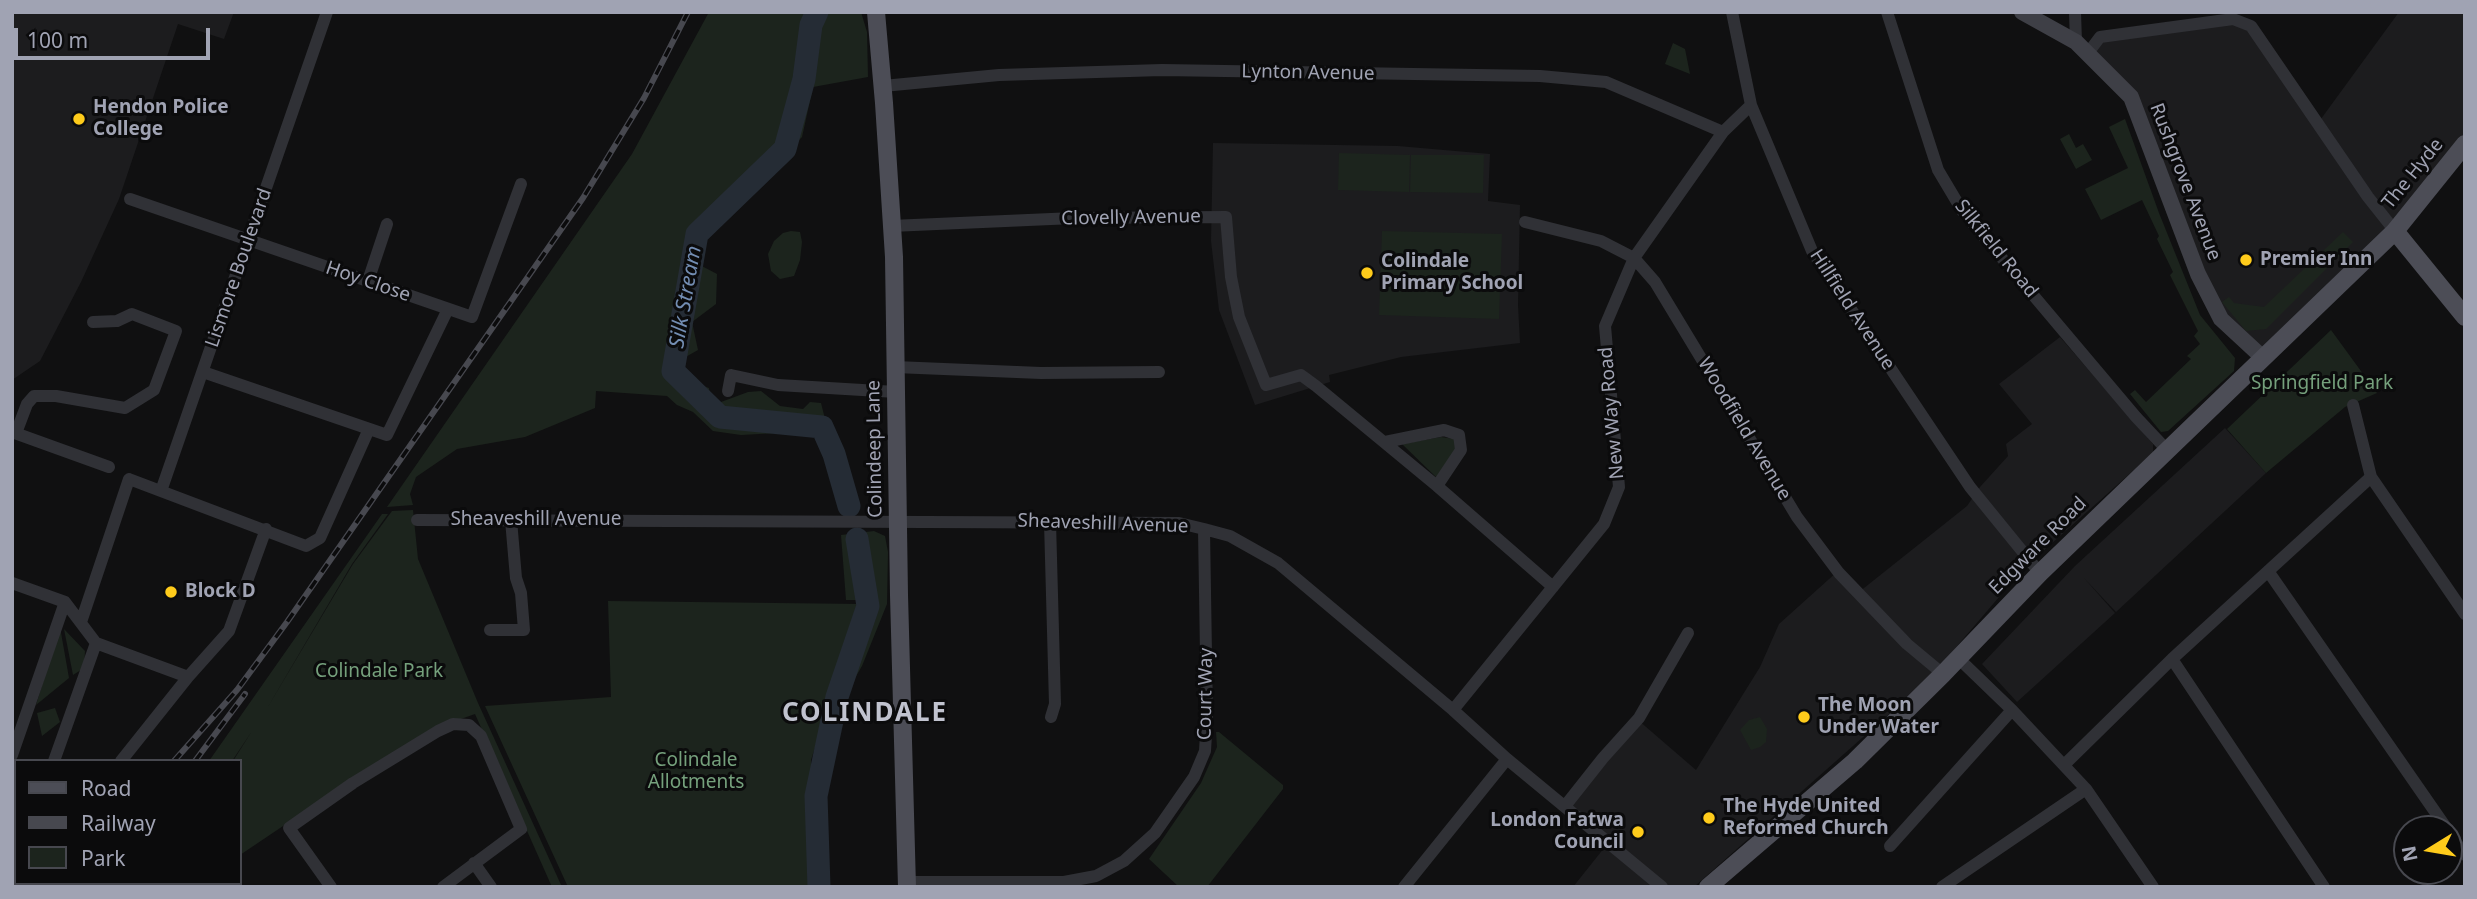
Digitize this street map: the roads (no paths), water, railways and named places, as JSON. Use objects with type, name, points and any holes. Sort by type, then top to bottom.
[{"type":"main road","name":"Colindeep Lane","points":[[876,12],[891,226],[907,884]]},
{"type":"main road","name":"The Hyde","points":[[2395,231],[2465,144]]},
{"type":"main road","name":"Edgware Road","points":[[1710,886],[1855,761],[2040,573],[2395,231]]},
{"type":"main road","points":[[2395,231],[2465,317]]},
{"type":"street","name":"Lismore Boulevard","points":[[161,491],[327,12]]},
{"type":"street","name":"Hillfield Avenue","points":[[1732,12],[1751,105],[1812,251],[1970,488],[2040,573]]},
{"type":"street","name":"Silkfield Road","points":[[1887,12],[1938,170],[1963,212],[2167,450]]},
{"type":"street","name":"Rushgrove Avenue","points":[[2022,12],[2082,47],[2131,97],[2198,274],[2221,319],[2262,357]]},
{"type":"street","points":[[2075,12],[2082,47],[2100,37],[2233,19],[2251,26],[2368,197],[2395,231]]},
{"type":"street","name":"Lynton Avenue","points":[[883,86],[999,75],[1162,70],[1540,76],[1606,82],[1723,132]]},
{"type":"street","name":"New Way Road","points":[[1453,710],[1604,524],[1619,487],[1605,326],[1634,258],[1723,132],[1751,105]]},
{"type":"street","name":"Hoy Close","points":[[130,199],[472,317],[521,184]]},
{"type":"street","name":"Clovelly Avenue","points":[[891,226],[1074,218],[1226,217],[1231,277],[1239,317],[1266,385],[1301,375],[1385,442]]},
{"type":"street","name":"Woodfield Avenue","points":[[1525,222],[1601,241],[1634,258],[1655,282],[1797,517],[1839,573],[1907,644],[1943,674]]},
{"type":"street","points":[[368,281],[387,224]]},
{"type":"street","points":[[203,372],[387,435],[449,309]]},
{"type":"street","points":[[93,322],[117,321],[132,314],[176,331],[154,390],[125,408],[56,396],[34,396],[27,404],[14,432],[109,467]]},
{"type":"street","points":[[895,367],[1041,373],[1159,372]]},
{"type":"street","points":[[728,391],[731,375],[778,385],[896,392]]},
{"type":"street","points":[[2353,405],[2371,477],[2465,614]]},
{"type":"street","points":[[81,622],[129,479],[306,545],[320,538],[369,429]]},
{"type":"street","points":[[1385,442],[1444,430],[1459,435],[1461,450],[1437,486]]},
{"type":"street","points":[[1385,442],[1553,587]]},
{"type":"street","points":[[2064,765],[2172,659],[2371,477]]},
{"type":"street","name":"Sheaveshill Avenue","points":[[417,520],[1179,523],[1230,536],[1278,563],[1453,710],[1507,759],[1662,887]]},
{"type":"street","points":[[490,630],[524,630],[511,520]]},
{"type":"street","points":[[1050,522],[1055,704],[1051,717]]},
{"type":"street","points":[[123,759],[188,677],[229,631],[266,529]]},
{"type":"street","name":"Court Way","points":[[907,884],[1064,884],[1096,876],[1114,868],[1138,852],[1155,833],[1198,771],[1205,751],[1208,717],[1205,529]]},
{"type":"street","points":[[2268,571],[2437,815]]},
{"type":"street","points":[[12,583],[65,602],[96,643],[188,677]]},
{"type":"street","points":[[12,755],[65,602]]},
{"type":"street","points":[[1565,806],[1603,758],[1639,719],[1688,633]]},
{"type":"street","points":[[55,759],[96,643]]},
{"type":"street","points":[[1957,657],[2012,710],[2086,789],[2153,887]]},
{"type":"street","points":[[2172,659],[2324,887]]},
{"type":"street","points":[[1890,846],[2012,710]]},
{"type":"street","points":[[331,887],[289,828],[353,783],[453,724],[469,724],[481,736],[521,829],[443,887]]},
{"type":"street","points":[[1404,887],[1507,759]]},
{"type":"street","points":[[1942,887],[2086,789]]},
{"type":"street","points":[[474,863],[491,887]]},
{"type":"waterway","name":"Silk Stream","points":[[817,12],[811,25],[804,79],[785,149],[697,234],[673,371],[720,417],[822,427],[834,454],[849,506]]},
{"type":"waterway","name":"Silk Stream","points":[[819,887],[816,796],[837,697],[868,606],[857,539]]},
{"type":"railway","points":[[176,759],[237,690],[287,622],[583,198],[644,98],[688,12]]},
{"type":"railway","points":[[196,759],[245,694]]},
{"type":"place","name":"Hendon Police College","points":[[79,119]]},
{"type":"place","name":"Premier Inn","points":[[2246,260]]},
{"type":"place","name":"Colindale Primary School","points":[[1367,273]]},
{"type":"place","name":"Block D","points":[[171,592]]},
{"type":"place","name":"The Moon Under Water","points":[[1804,717]]},
{"type":"place","name":"The Hyde United Reformed Church","points":[[1709,818]]},
{"type":"place","name":"London Fatwa Council","points":[[1638,832]]},
{"type":"district","name":"COLINDALE","points":[[865,714]]},
{"type":"park label","name":"Springfield Park","points":[[2322,384]]},
{"type":"park label","name":"Colindale Park","points":[[379,672]]},
{"type":"park label","name":"Colindale Allotments","points":[[696,772]]}]
